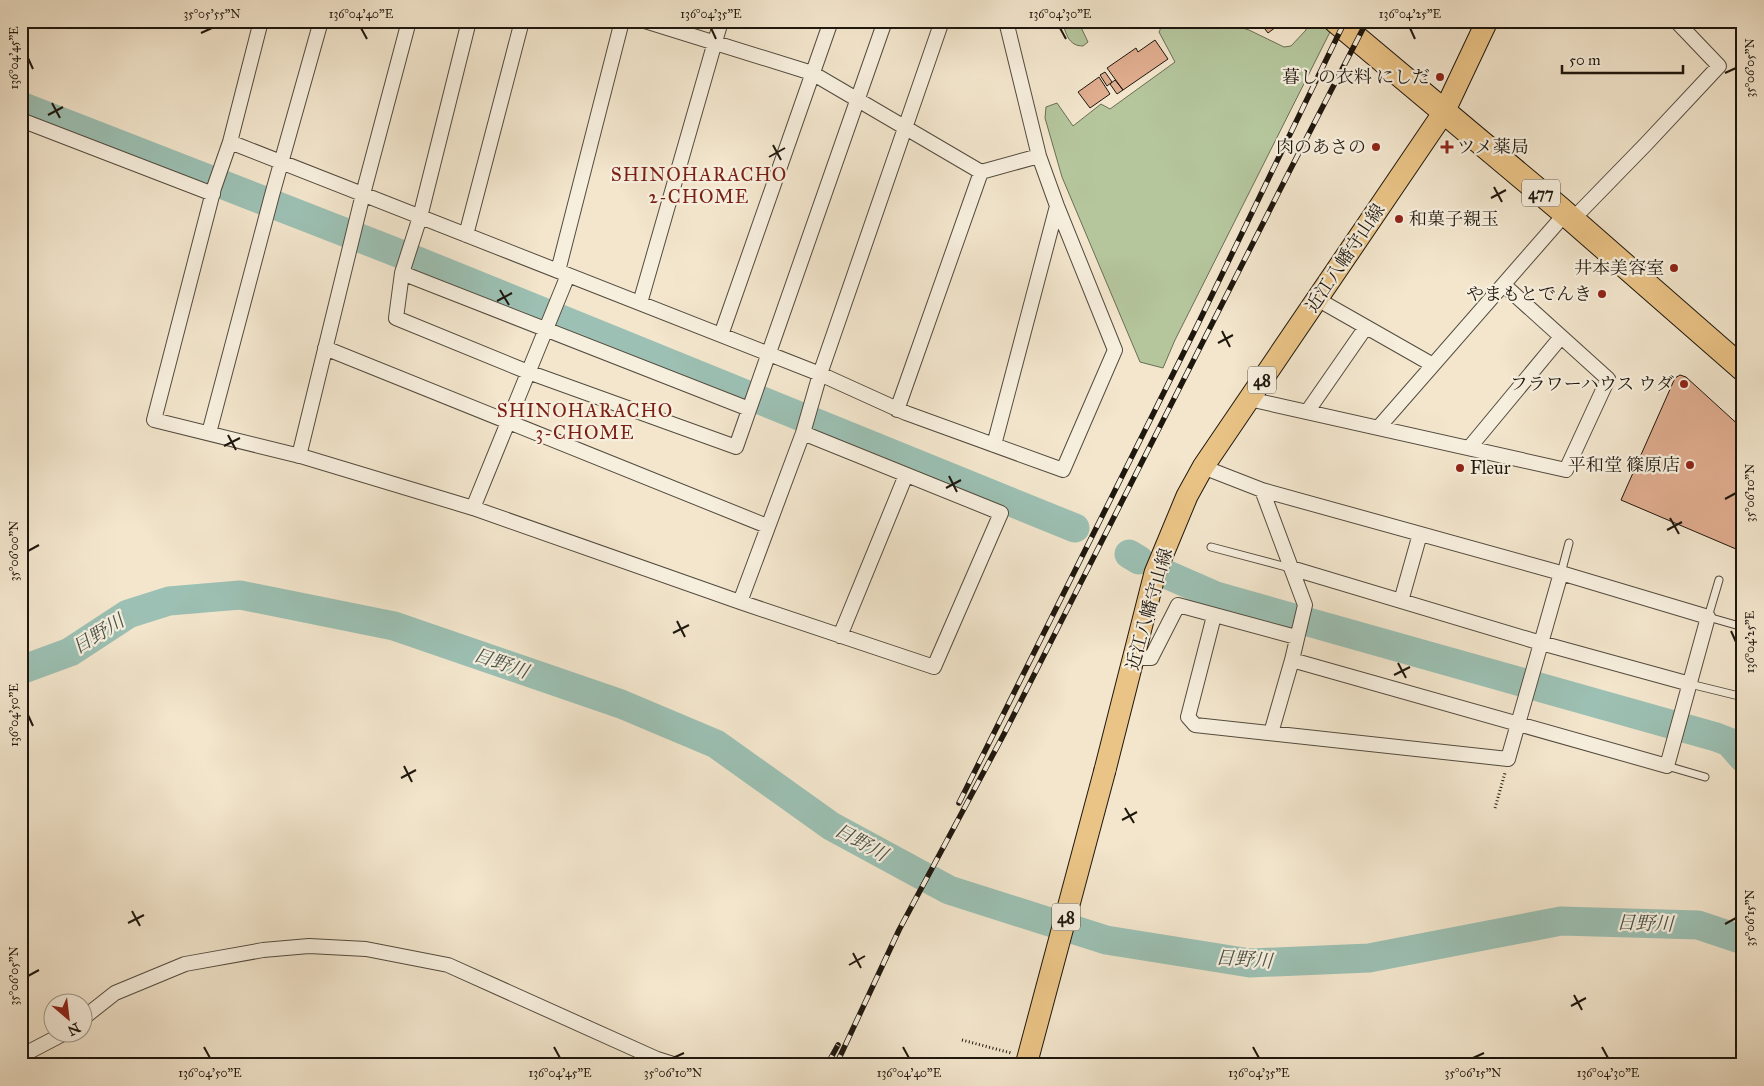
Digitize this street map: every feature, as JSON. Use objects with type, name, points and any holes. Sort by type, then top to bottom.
[{"type":"highway","name":"477","points":[[1336,21],[1569,217],[1743,369]]},
{"type":"main road","name":"近江八幡守山線","points":[[1026,1065],[1105,770],[1155,573],[1187,496],[1203,467],[1444,112],[1487,21]]},
{"type":"street","points":[[262,21],[230,142],[218,174],[154,420],[209,432],[299,456],[473,508],[740,602],[934,667],[1000,513],[906,475],[804,429]]},
{"type":"street","points":[[209,432],[268,209],[321,21]]},
{"type":"street","points":[[299,456],[352,236],[409,21]]},
{"type":"street","points":[[469,21],[420,216],[405,262],[396,318],[528,372],[736,447],[885,21]]},
{"type":"street","points":[[466,235],[522,21]]},
{"type":"street","points":[[473,508],[549,320],[563,273],[622,21]]},
{"type":"street","points":[[645,21],[812,73],[981,172],[1039,156]]},
{"type":"street","points":[[640,303],[721,21]]},
{"type":"street","points":[[721,335],[831,21]]},
{"type":"street","points":[[740,602],[804,429],[820,374],[942,21]]},
{"type":"street","points":[[230,142],[820,374],[897,410],[1063,470],[1115,350],[1039,156],[1006,21]]},
{"type":"street","points":[[1378,428],[1504,285],[1569,217],[1646,144],[1719,66],[1676,21]]},
{"type":"street","points":[[21,120],[214,191]]},
{"type":"street","points":[[897,410],[981,172]]},
{"type":"street","points":[[994,445],[1057,206]]},
{"type":"street","points":[[405,262],[752,401]]},
{"type":"street","points":[[1249,399],[1566,470],[1608,379],[1504,285]]},
{"type":"street","points":[[1317,299],[1433,365]]},
{"type":"street","points":[[1307,412],[1366,327]]},
{"type":"street","points":[[1469,448],[1562,337]]},
{"type":"street","points":[[325,348],[767,526]]},
{"type":"street","points":[[1203,467],[1262,490],[1561,573],[1708,617],[1667,766],[1292,660]]},
{"type":"street","points":[[840,636],[906,475]]},
{"type":"street","points":[[1262,490],[1306,605],[1271,733]]},
{"type":"street","points":[[1401,601],[1420,534]]},
{"type":"street","points":[[1291,568],[1541,643],[1690,684]]},
{"type":"street","points":[[1214,616],[1188,717],[1195,725],[1508,759],[1561,573]]},
{"type":"street","points":[[1134,658],[1151,658],[1178,605],[1214,616],[1298,633]]},
{"type":"street","points":[[92,1011],[115,993],[185,964],[263,950],[309,946],[366,949],[448,964],[657,1059],[676,1065]]},
{"type":"street","points":[[21,1056],[44,1044]]},
{"type":"street","points":[[733,1065],[743,1065]]},
{"type":"lane","points":[[1561,573],[1569,543]]},
{"type":"lane","points":[[1211,547],[1291,568]]},
{"type":"lane","points":[[1720,580],[1708,617],[1743,627]]},
{"type":"lane","points":[[1690,684],[1743,696]]},
{"type":"lane","points":[[1667,766],[1705,776]]},
{"type":"path","points":[[1495,808],[1506,768]]},
{"type":"green space","points":[[1062,21],[1078,21],[1088,42],[1083,46],[1074,44],[1066,34]]},
{"type":"green space","points":[[1164,21],[1220,21],[1249,30],[1284,47],[1291,46],[1306,30],[1306,21],[1325,21],[1330,32],[1175,340],[1163,368],[1140,362],[1062,177],[1045,118],[1046,107],[1057,103],[1073,126],[1101,104],[1110,109],[1175,62],[1159,32]]},
{"type":"building","points":[[1259,21],[1284,21],[1268,33]]},
{"type":"building","points":[[1155,40],[1168,59],[1123,90],[1107,68],[1136,48],[1138,52]]},
{"type":"building","points":[[1105,72],[1112,82],[1107,86],[1100,75]]},
{"type":"building","points":[[1099,77],[1110,94],[1090,108],[1078,92]]},
{"type":"building","points":[[1115,80],[1123,90],[1117,94],[1110,84]]},
{"type":"building","name":"平和堂 篠原店","points":[[1680,375],[1686,377],[1743,429],[1743,552],[1621,500],[1675,378]]},
{"type":"waterway","points":[[21,106],[393,251],[1075,528]]},
{"type":"waterway","points":[[1129,554],[1139,560]]},
{"type":"waterway","points":[[1168,575],[1216,596],[1716,737],[1729,742],[1743,758]]},
{"type":"waterway","name":"日野川","points":[[21,670],[70,652],[128,614],[169,601],[240,595],[394,626],[621,704],[716,744],[831,826],[949,890],[1106,940],[1250,963],[1369,958],[1561,921],[1698,925],[1743,940]]},
{"type":"railway","points":[[959,803],[1196,328],[1345,21]]},
{"type":"railway","points":[[836,1065],[899,930],[1004,734],[1367,21]]},
{"type":"railway","points":[[827,1065],[838,1045]]},
{"type":"place","name":"暮しの衣料 にしだ","points":[[1440,77]]},
{"type":"place","name":"肉のあさの","points":[[1376,147]]},
{"type":"place","name":"ツメ薬局","points":[[1447,147]]},
{"type":"place","name":"和菓子親玉","points":[[1399,219]]},
{"type":"place","name":"井本美容室","points":[[1674,268]]},
{"type":"place","name":"やまもとでんき","points":[[1602,294]]},
{"type":"place","name":"フラワーハウス ウダ","points":[[1684,384]]},
{"type":"place","name":"平和堂 篠原店","points":[[1690,465]]},
{"type":"place","name":"Fleur","points":[[1460,468]]},
{"type":"district","name":"SHINOHARACHO 2-CHOME","points":[[699,185]]},
{"type":"district","name":"SHINOHARACHO 3-CHOME","points":[[585,421]]}]
